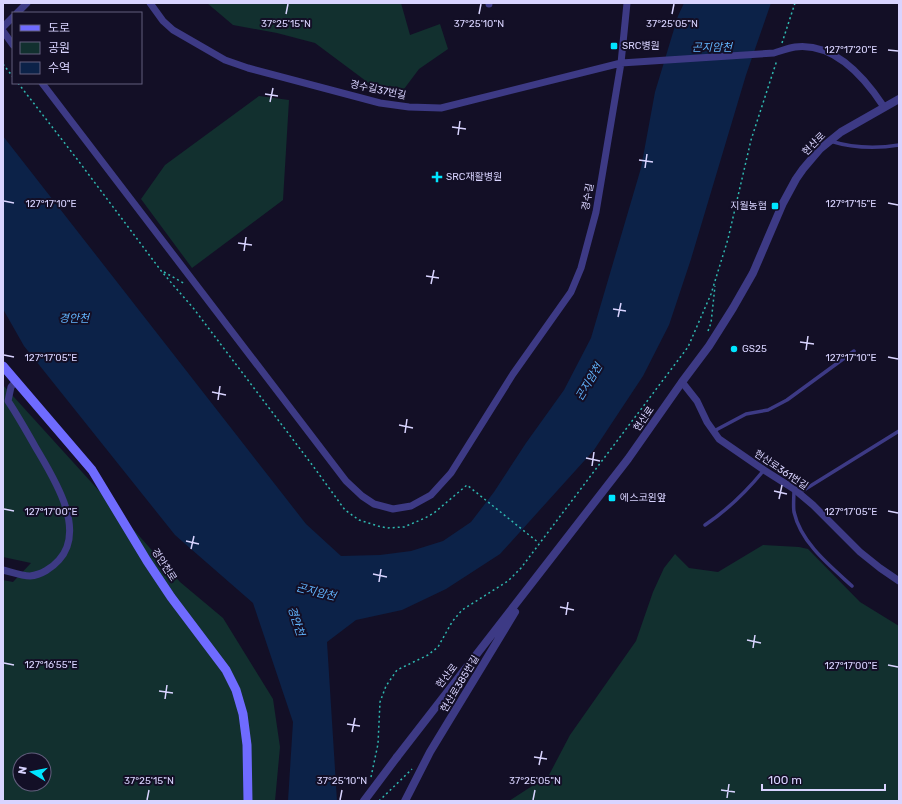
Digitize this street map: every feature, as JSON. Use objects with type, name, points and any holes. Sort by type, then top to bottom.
[{"type":"main road","name":"경안천로","points":[[3,366],[92,470],[147,561],[171,597],[226,670],[236,690],[248,745],[248,801]]},
{"type":"street","points":[[18,12],[27,3]]},
{"type":"street","name":"경수길37번길","points":[[150,3],[163,21],[173,30],[225,60],[248,68],[380,103],[409,107],[441,108],[621,63],[777,52],[796,47],[806,47],[835,55],[865,81],[884,108]]},
{"type":"street","name":"경수길","points":[[43,84],[346,481],[362,496],[374,504],[393,509],[411,506],[431,495],[451,473],[513,374],[571,292],[581,268],[596,212],[621,63],[627,3]]},
{"type":"street","points":[[3,27],[12,18]]},
{"type":"street","points":[[3,31],[12,43]]},
{"type":"street","name":"현산로","points":[[364,801],[628,460],[709,346],[745,287],[763,252],[796,179],[812,158],[829,141],[855,123],[899,99]]},
{"type":"street","points":[[3,570],[30,576],[45,571],[55,564],[64,554],[69,540],[69,522],[63,500],[55,482],[8,400],[11,387],[16,381]]},
{"type":"street","name":"현산로361번길","points":[[682,382],[697,400],[713,431],[719,439],[797,491],[860,552],[899,581]]},
{"type":"street","name":"현산로385번길","points":[[405,801],[430,752],[462,702],[535,579]]},
{"type":"lane","points":[[829,141],[841,145],[872,149],[899,146]]},
{"type":"lane","points":[[713,431],[746,414],[768,410],[776,406],[854,351]]},
{"type":"lane","points":[[852,586],[826,563],[804,535],[794,511],[797,491],[899,431]]},
{"type":"lane","points":[[705,525],[742,495],[764,470]]},
{"type":"path","points":[[371,781],[378,744],[380,702],[386,686],[397,670],[428,655],[438,647],[452,622],[462,610],[508,581],[521,568],[688,348],[711,294],[728,239],[751,140],[777,52],[795,3]]},
{"type":"path","points":[[3,64],[12,76]]},
{"type":"path","points":[[19,84],[77,158],[162,272],[194,309],[345,510]]},
{"type":"path","points":[[162,272],[189,286],[199,288]]},
{"type":"path","points":[[706,336],[711,323],[715,280]]},
{"type":"path","points":[[471,488],[540,543]]},
{"type":"path","points":[[379,801],[413,768]]},
{"type":"green space","points":[[207,3],[401,3],[410,35],[440,24],[448,49],[419,69],[404,89],[374,87],[315,43],[277,33],[233,25]]},
{"type":"green space","points":[[259,96],[289,100],[283,200],[192,268],[141,199],[165,165]]},
{"type":"green space","points":[[3,385],[180,582],[223,618],[273,699],[280,747],[275,801],[3,801],[3,580],[13,582],[31,563],[3,557]]},
{"type":"green space","points":[[763,545],[808,549],[860,602],[899,626],[899,801],[509,801],[549,775],[570,735],[636,641],[653,592],[664,568],[675,554],[689,568],[718,572]]},
{"type":"water","points":[[684,3],[771,3],[746,75],[691,259],[669,325],[643,376],[594,450],[500,554],[446,589],[402,610],[356,620],[327,642],[337,801],[288,801],[293,722],[253,603],[175,535],[24,346],[3,309],[3,136],[306,524],[341,556],[380,555],[411,551],[443,541],[471,522],[494,492],[526,443],[564,390],[591,338],[641,168],[655,92],[678,16]]},
{"type":"place","name":"SRC병원","points":[[614,46]]},
{"type":"place","name":"SRC재활병원","points":[[437,177]]},
{"type":"place","name":"지월농협","points":[[775,206]]},
{"type":"place","name":"GS25","points":[[734,349]]},
{"type":"place","name":"에스코윈앞","points":[[612,498]]},
{"type":"water label","name":"곤지암천","points":[[712,47]]},
{"type":"water label","name":"경안천","points":[[74,318]]},
{"type":"water label","name":"곤지암천","points":[[589,382]]},
{"type":"water label","name":"곤지암천","points":[[316,592]]},
{"type":"water label","name":"경안천","points":[[296,621]]}]
